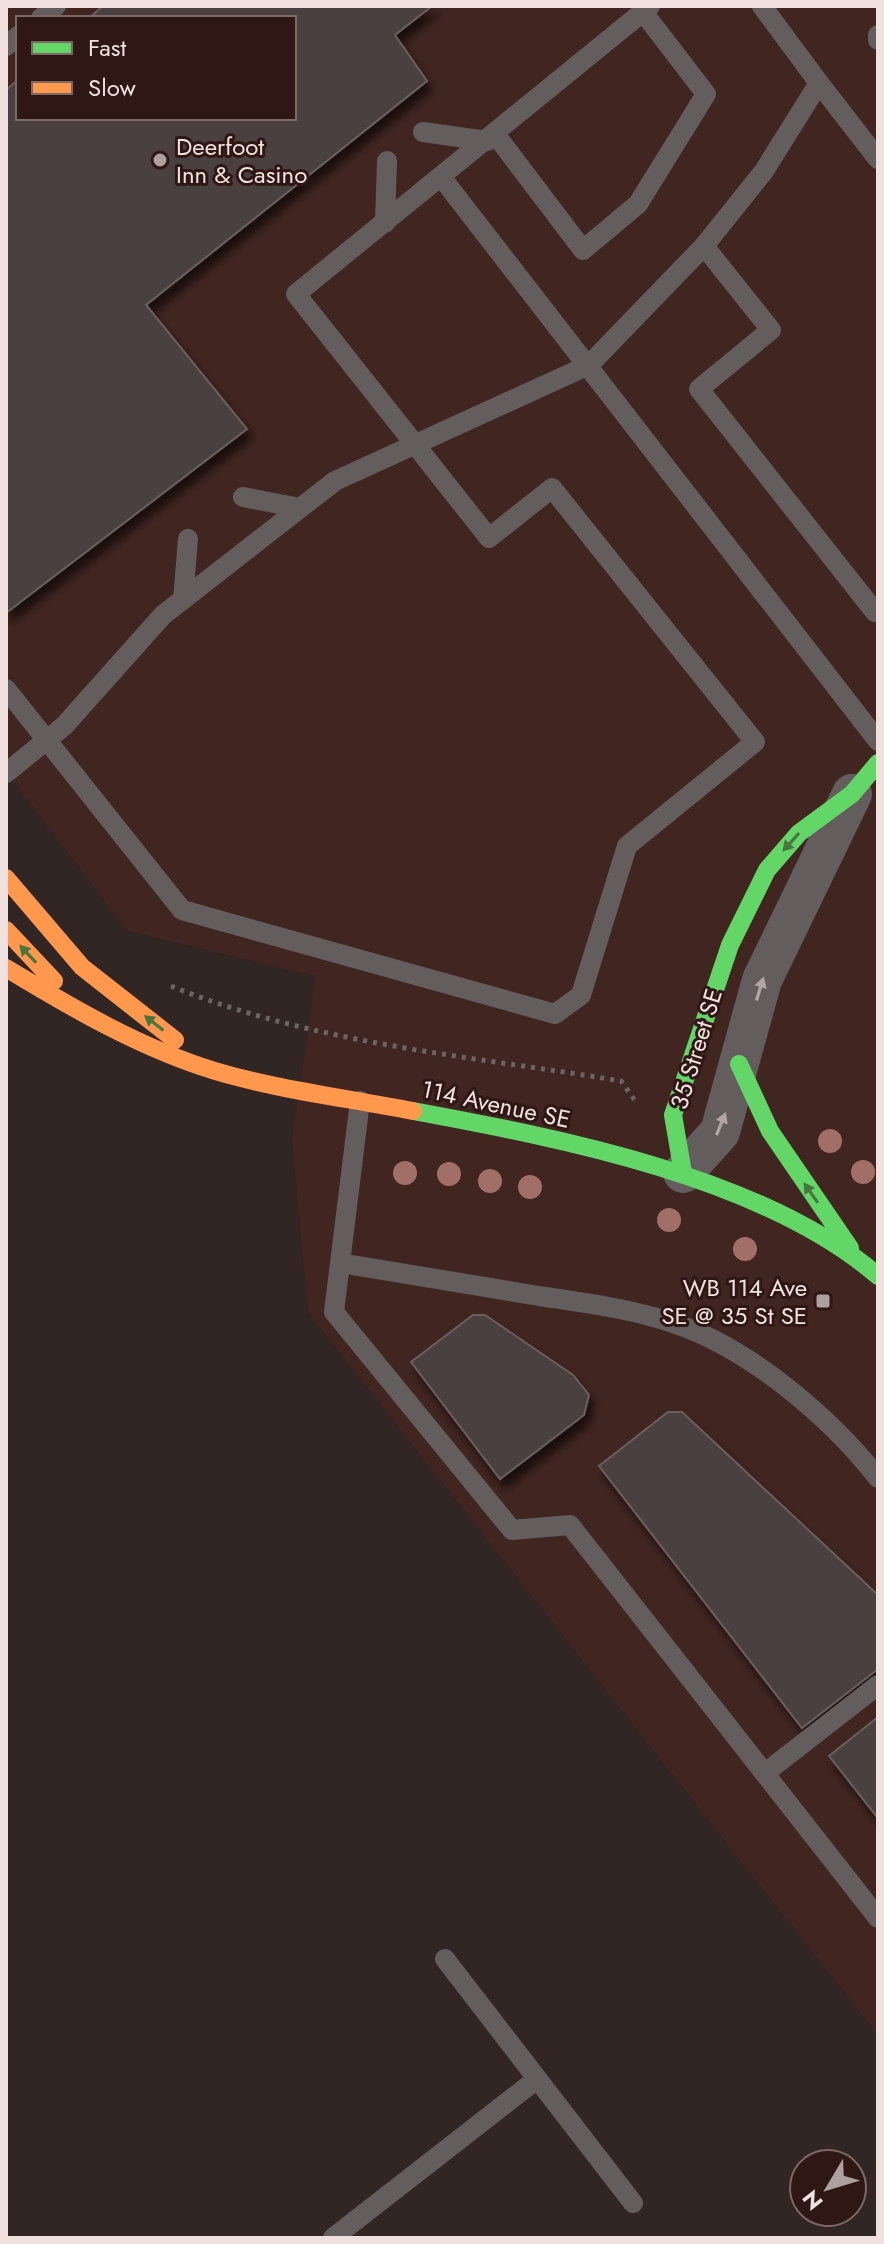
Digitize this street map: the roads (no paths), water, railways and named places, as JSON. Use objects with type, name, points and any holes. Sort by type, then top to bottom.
[{"type":"main road","name":"35 Street SE","points":[[683,1173],[673,1115],[730,945],[767,870],[799,833],[852,794],[878,763]]},
{"type":"main road","points":[[6,878],[82,967],[215,1071]]},
{"type":"main road","name":"114 Avenue SE","points":[[6,930],[88,1018]]},
{"type":"main road","name":"114 Avenue SE","points":[[6,968],[88,1018],[152,1050],[215,1071],[599,1150],[683,1173],[750,1200],[856,1256],[878,1276]]},
{"type":"main road","points":[[739,1064],[755,1105],[781,1149],[856,1256]]},
{"type":"street","name":"35 Street SE","points":[[683,1173],[720,1132],[762,980],[852,794]]},
{"type":"lane","points":[[762,6],[878,159]]},
{"type":"lane","points":[[6,689],[182,910],[555,1014],[581,995],[627,846],[755,742],[552,488],[489,538],[296,294],[442,178],[491,137],[647,9],[706,94],[638,204],[583,250],[491,137],[423,132]]},
{"type":"lane","points":[[6,773],[47,741],[163,615],[335,481],[589,365],[704,246],[764,171],[819,83]]},
{"type":"lane","points":[[385,223],[387,161]]},
{"type":"lane","points":[[442,178],[878,741]]},
{"type":"lane","points":[[704,246],[771,330],[699,389],[875,612],[878,610]]},
{"type":"lane","points":[[243,497],[300,508]]},
{"type":"lane","points":[[183,600],[188,539]]},
{"type":"lane","points":[[360,1101],[334,1312],[512,1530],[570,1525],[878,1918]]},
{"type":"lane","points":[[340,1263],[602,1306],[676,1324],[719,1343],[789,1390],[857,1452],[878,1478]]},
{"type":"lane","points":[[765,1773],[878,1685]]},
{"type":"lane","points":[[445,1959],[633,2203]]},
{"type":"lane","points":[[333,2238],[537,2079]]},
{"type":"place","name":"Deerfoot Inn & Casino","points":[[160,160]]},
{"type":"place","name":"WB 114 Ave SE @ 35 St SE","points":[[823,1301]]}]
